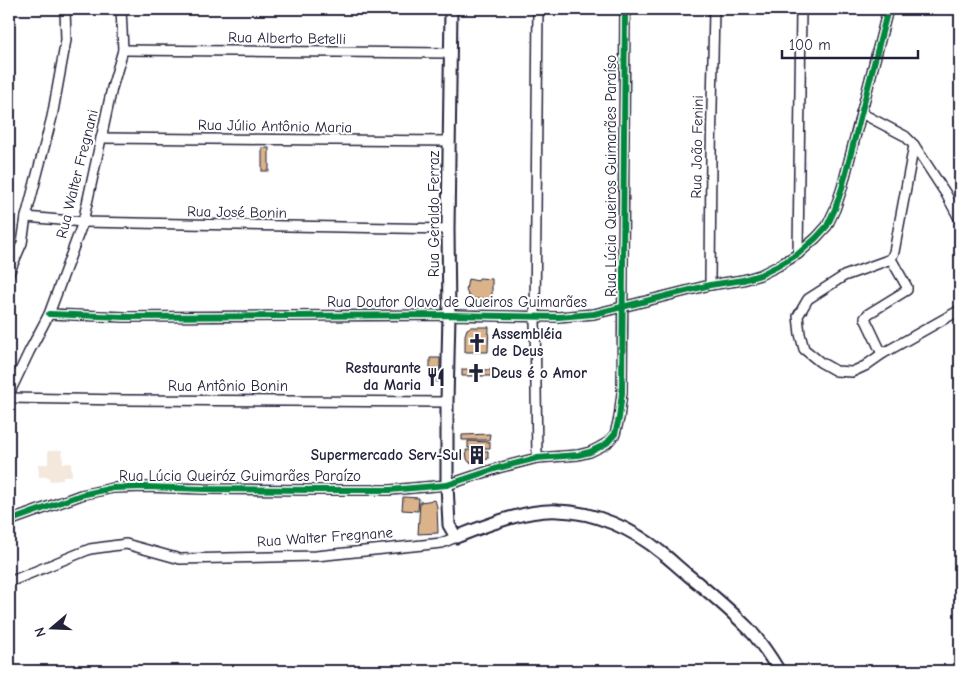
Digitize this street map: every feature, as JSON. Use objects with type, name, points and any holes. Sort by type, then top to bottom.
[{"type":"street","points":[[9,273],[22,244],[26,217],[52,117],[65,50],[65,9]]},
{"type":"street","name":"Rua Walter Fregnani","points":[[9,394],[49,314],[83,222],[112,88],[123,50],[121,9]]},
{"type":"street","name":"Rua Geraldo Ferraz","points":[[451,9],[447,485],[449,525],[456,537]]},
{"type":"street","points":[[537,458],[535,317],[538,9]]},
{"type":"street","name":"Rua Lúcia Queiros Guimarães Paraíso","points":[[447,485],[498,468],[537,458],[578,455],[590,452],[607,443],[615,434],[622,393],[625,9]]},
{"type":"street","name":"Rua João Fenini","points":[[710,285],[710,156],[714,9]]},
{"type":"street","points":[[798,254],[801,9]]},
{"type":"street","name":"Rua Doutor Olavo de Queiros Guimarães","points":[[49,314],[124,317],[449,315],[558,317],[594,314],[710,285],[743,280],[760,275],[798,254],[827,226],[842,188],[888,9]]},
{"type":"street","name":"Rua Alberto Betelli","points":[[123,50],[450,53]]},
{"type":"street","points":[[861,113],[905,136],[914,145],[946,194],[960,220]]},
{"type":"street","name":"Rua Júlio Antônio Maria","points":[[101,138],[449,141]]},
{"type":"street","points":[[914,145],[894,252],[891,259],[844,276],[808,299],[798,316],[804,349],[820,362],[836,371],[852,372],[866,366],[882,354],[960,310]]},
{"type":"street","name":"Rua José Bonin","points":[[26,217],[83,222],[448,230]]},
{"type":"street","points":[[882,354],[865,318],[868,314],[907,290],[891,259]]},
{"type":"street","name":"Rua Antônio Bonin","points":[[9,398],[447,402]]},
{"type":"street","name":"Rua Lúcia Queiróz Guimarães Paraízo","points":[[9,521],[81,495],[113,488],[390,490],[447,485]]},
{"type":"street","name":"Rua Walter Fregnane","points":[[9,582],[90,549],[126,544],[180,559],[316,556],[442,544],[456,537],[520,515],[536,512],[578,512],[615,524],[641,538],[661,552],[717,598],[749,629],[779,671]]},
{"type":"shaded area","points":[[62,450],[63,463],[71,463],[72,476],[63,476],[63,480],[50,481],[49,477],[39,477],[38,464],[48,464],[48,451]]},
{"type":"building","points":[[262,148],[269,148],[269,171],[262,171]]},
{"type":"building","points":[[479,278],[492,279],[492,301],[486,302],[486,299],[473,299],[468,295],[466,290],[468,279],[478,281]]},
{"type":"building","name":"Assembléia de Deus","points":[[471,327],[489,327],[488,352],[465,352],[465,335],[467,329]]},
{"type":"building","points":[[430,358],[440,358],[440,369],[433,368],[440,371],[439,382],[430,381]]},
{"type":"building","name":"Deus é o Amor","points":[[462,369],[491,370],[491,376],[462,376]]},
{"type":"building","points":[[490,434],[489,440],[462,440],[462,435]]},
{"type":"building","points":[[468,441],[490,442],[490,448],[468,448]]},
{"type":"building","name":"Supermercado Serv-Sul","points":[[466,450],[488,451],[488,459],[473,463],[469,462]]},
{"type":"building","points":[[403,497],[419,498],[418,511],[402,510]]},
{"type":"building","points":[[435,500],[438,533],[418,534],[420,502]]},
{"type":"cycle path","points":[[9,521],[81,495],[113,488],[390,490],[447,485],[498,468],[537,458],[578,455],[590,452],[607,443],[615,434],[622,393],[625,9]]},
{"type":"cycle path","points":[[49,314],[125,317],[449,315],[558,317],[594,314],[710,285],[743,280],[760,275],[798,254],[827,226],[842,188],[888,9]]},
{"type":"place","name":"Assembléia de Deus","points":[[477,343]]},
{"type":"place","name":"Deus é o Amor","points":[[476,373]]},
{"type":"place","name":"Restaurante da Maria","points":[[436,377]]},
{"type":"place","name":"Supermercado Serv-Sul","points":[[477,455]]}]
